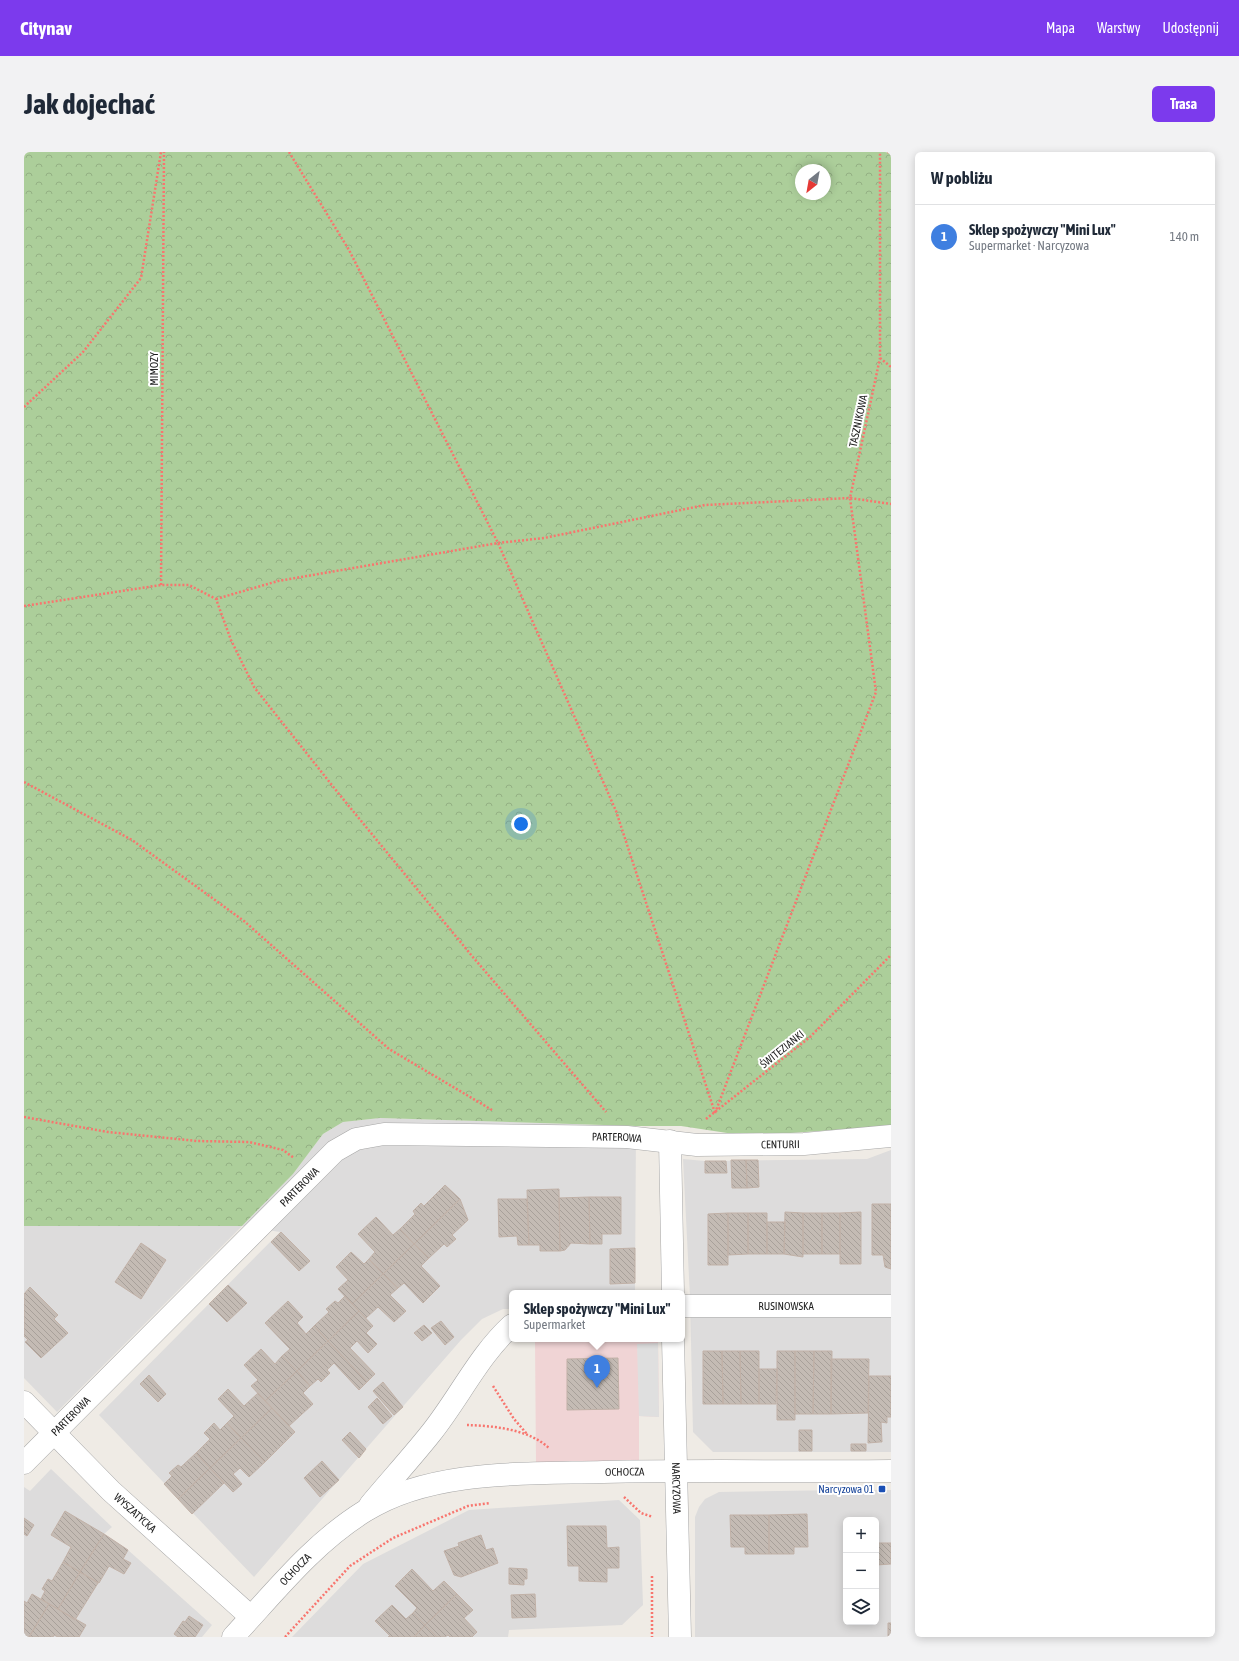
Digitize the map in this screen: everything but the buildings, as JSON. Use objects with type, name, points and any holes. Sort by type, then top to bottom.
[{"type":"street","name":"PARTEROWA","points":[[24,1463],[55,1434],[335,1151],[356,1139],[384,1134],[627,1137],[670,1141]]},
{"type":"street","name":"CENTURII","points":[[670,1141],[697,1145],[804,1144],[891,1136]]},
{"type":"street","points":[[670,1141],[673,1290]]},
{"type":"street","name":"RUSINOWSKA","points":[[685,1306],[891,1306]]},
{"type":"street","name":"OCHOCZA","points":[[233,1637],[294,1571],[335,1533],[365,1510],[431,1433],[479,1365],[509,1328]]},
{"type":"street","name":"NARCYZOWA","points":[[674,1342],[680,1637]]},
{"type":"street","name":"WYSZATYCKA","points":[[24,1402],[111,1491],[251,1617]]},
{"type":"street","name":"OCHOCZA","points":[[365,1510],[396,1496],[455,1479],[495,1475],[676,1470],[891,1471]]},
{"type":"path","points":[[24,407],[83,352],[141,278],[162,152]]},
{"type":"path","name":"MIMOZY","points":[[161,585],[162,152]]},
{"type":"path","points":[[289,152],[349,250],[498,543],[616,811],[715,1113]]},
{"type":"path","name":"TASZNIKOWA","points":[[715,1113],[876,692],[850,498],[880,358],[880,152]]},
{"type":"path","points":[[880,358],[891,367]]},
{"type":"path","points":[[24,606],[161,585],[189,586],[216,599],[278,582],[498,543],[544,538],[705,505],[850,498],[891,504]]},
{"type":"path","points":[[216,599],[231,640],[254,687],[339,794],[467,950],[627,1137]]},
{"type":"path","points":[[24,782],[132,840],[244,921],[389,1049],[495,1112]]},
{"type":"path","name":"ŚWITEZIANKI","points":[[702,1121],[715,1113],[810,1037],[891,955]]},
{"type":"path","points":[[24,1117],[108,1132],[197,1141],[249,1142],[283,1150],[313,1173]]},
{"type":"path","points":[[479,1365],[514,1419],[527,1434]]},
{"type":"path","points":[[431,1433],[458,1425],[482,1426],[527,1434],[542,1442],[551,1450]]},
{"type":"path","points":[[621,1494],[641,1513],[651,1517],[677,1517]]},
{"type":"path","points":[[285,1637],[350,1566],[393,1538],[468,1506],[497,1502]]},
{"type":"shaded area","points":[[380,1118],[636,1126],[635,1290],[509,1290],[509,1309],[503,1309],[482,1319],[461,1340],[254,1577],[99,1415],[280,1232],[242,1226],[293,1174],[323,1134],[343,1122]]},
{"type":"shaded area","points":[[891,1150],[891,1452],[713,1452],[693,1432],[690,1297],[683,1159],[705,1161],[867,1159]]},
{"type":"shaded area","points":[[24,1226],[242,1226],[57,1412],[24,1378]]},
{"type":"shaded area","points":[[535,1342],[658,1342],[659,1417],[639,1416],[639,1462],[536,1462]]},
{"type":"shaded area","points":[[658,1343],[659,1417],[639,1416],[637,1344]]},
{"type":"shaded area","points":[[51,1469],[112,1527],[104,1534],[128,1550],[212,1625],[202,1637],[24,1637],[24,1487],[30,1491]]},
{"type":"shaded area","points":[[891,1490],[891,1637],[695,1637],[695,1517],[699,1507],[705,1499],[719,1492]]},
{"type":"shaded area","points":[[619,1500],[640,1520],[643,1605],[622,1625],[509,1630],[508,1637],[292,1637],[363,1564],[469,1510]]},
{"type":"green space","points":[[24,152],[891,152],[891,1126],[747,1136],[681,1126],[380,1118],[343,1122],[323,1134],[293,1174],[242,1226],[24,1226]]},
{"type":"place","name":"Sklep spożywczy \"Mini Lux\"","points":[[597,1388]]},
{"type":"place","name":"Narcyzowa 01","points":[[882,1489]]}]
